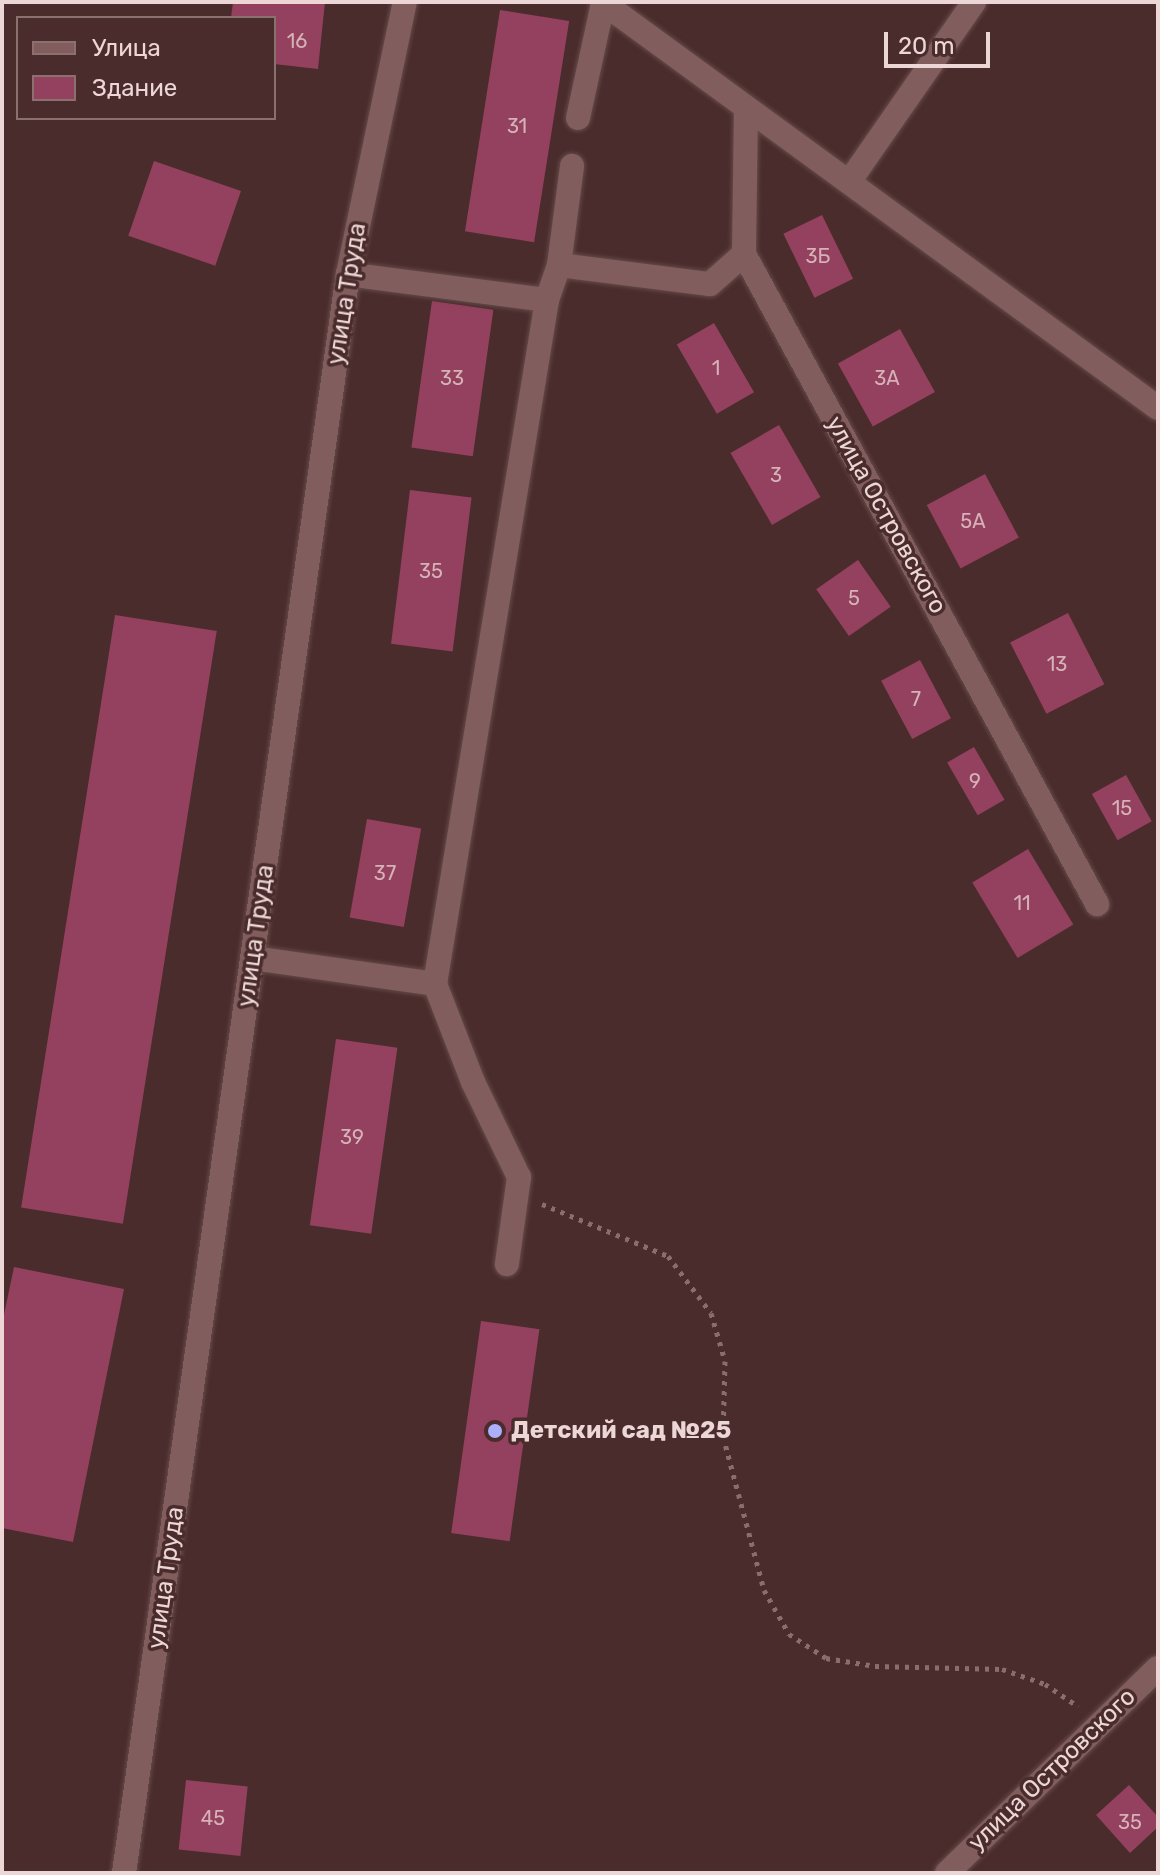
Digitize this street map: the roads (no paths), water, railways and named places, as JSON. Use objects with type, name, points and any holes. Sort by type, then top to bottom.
[{"type":"street","name":"улица Труда","points":[[124,1873],[348,274],[405,2]]},
{"type":"street","points":[[578,118],[602,2],[1158,408]]},
{"type":"street","points":[[849,182],[974,2]]},
{"type":"street","name":"улица Островского","points":[[746,108],[744,254],[1097,904]]},
{"type":"street","points":[[507,1264],[519,1177],[473,1082],[435,984],[547,300],[559,265],[572,166]]},
{"type":"street","points":[[559,265],[710,284],[744,254]]},
{"type":"street","points":[[348,274],[547,300]]},
{"type":"street","points":[[253,958],[435,984]]},
{"type":"street","name":"улица Островского","points":[[947,1873],[1158,1668]]},
{"type":"place","name":"Детский сад №25","points":[[495,1431]]}]
